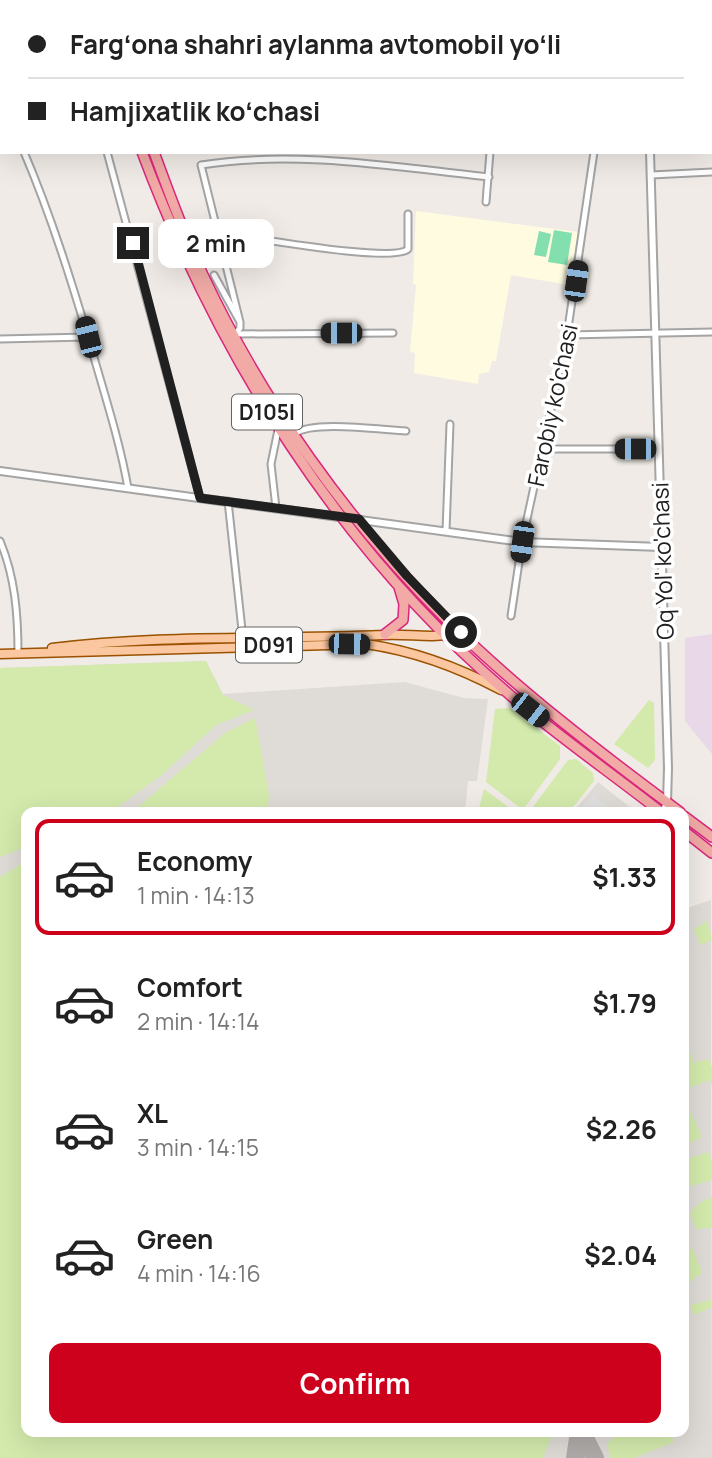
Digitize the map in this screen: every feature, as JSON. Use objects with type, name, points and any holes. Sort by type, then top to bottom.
[{"type":"highway","name":"D105l","points":[[143,154],[193,279],[278,430],[340,516],[397,582],[449,636]]},
{"type":"highway","name":"D105l","points":[[155,154],[198,265],[235,334],[295,434],[359,519],[407,576],[461,632]]},
{"type":"highway","points":[[385,634],[394,630],[405,613],[397,582]]},
{"type":"highway","name":"D091","points":[[461,632],[516,684],[662,807]]},
{"type":"highway","name":"D091","points":[[449,636],[510,695],[661,807]]},
{"type":"highway","points":[[689,820],[712,837]]},
{"type":"highway","points":[[689,835],[712,853]]},
{"type":"main road","name":"D091","points":[[18,653],[80,645],[385,634],[449,636],[461,632]]},
{"type":"main road","name":"D091","points":[[0,654],[366,644],[410,652],[464,670],[510,695]]},
{"type":"street","points":[[25,154],[58,239],[122,455],[128,488]]},
{"type":"street","points":[[108,154],[200,498]]},
{"type":"street","points":[[486,202],[490,154]]},
{"type":"street","name":"Farobiy ko'chasi","points":[[511,616],[522,542],[567,335],[594,154]]},
{"type":"street","name":"Oq Yol' ko'chasi","points":[[650,154],[661,547],[664,807]]},
{"type":"street","points":[[235,334],[240,328],[240,322],[201,165],[243,158],[310,161],[489,177]]},
{"type":"street","points":[[651,175],[712,172]]},
{"type":"street","points":[[218,233],[361,254],[402,254],[408,249],[408,214]]},
{"type":"street","points":[[214,275],[240,322]]},
{"type":"street","points":[[567,335],[712,332]]},
{"type":"street","points":[[235,334],[393,333]]},
{"type":"street","points":[[0,339],[88,337]]},
{"type":"street","points":[[446,531],[450,424]]},
{"type":"street","points":[[295,434],[301,429],[325,428],[406,430]]},
{"type":"street","points":[[276,508],[271,464],[278,430]]},
{"type":"street","points":[[542,449],[658,449]]},
{"type":"street","points":[[0,471],[522,542],[661,547]]},
{"type":"street","points":[[228,501],[243,639]]},
{"type":"street","points":[[0,541],[7,559],[18,616],[18,653]]},
{"type":"shaded area","points":[[416,211],[578,232],[569,285],[511,275],[496,361],[492,361],[489,372],[479,374],[478,384],[414,373],[415,353],[410,352],[416,285],[413,284]]},
{"type":"shaded area","points":[[712,634],[712,754],[685,721],[685,638]]},
{"type":"shaded area","points":[[206,661],[223,694],[405,682],[464,698],[488,699],[477,781],[468,781],[465,807],[21,807],[21,1437],[689,1437],[689,907],[711,900],[712,1458],[0,1458],[0,668]]},
{"type":"shaded area","points":[[598,782],[630,807],[577,807]]},
{"type":"shaded area","points":[[593,795],[609,807],[582,807]]},
{"type":"green space","points":[[554,230],[572,233],[567,265],[548,262]]},
{"type":"green space","points":[[539,231],[551,234],[546,257],[534,255]]},
{"type":"green space","points":[[206,661],[222,694],[254,710],[216,725],[163,774],[118,807],[21,807],[21,849],[0,857],[0,668]]},
{"type":"green space","points":[[649,700],[654,703],[655,760],[648,768],[614,744]]},
{"type":"green space","points":[[510,708],[560,746],[560,759],[525,807],[519,807],[486,782],[495,709]]},
{"type":"green space","points":[[255,718],[269,794],[268,807],[138,807],[225,733]]},
{"type":"green space","points":[[576,759],[593,773],[594,781],[573,807],[533,807],[568,760]]},
{"type":"green space","points":[[484,789],[508,807],[479,807]]},
{"type":"green space","points":[[21,864],[21,1437],[551,1437],[543,1458],[0,1458],[0,877]]},
{"type":"green space","points":[[707,921],[712,940],[700,945],[694,929]]},
{"type":"green space","points":[[689,1050],[694,1063],[708,1059],[712,1067],[712,1085],[709,1080],[689,1088]]},
{"type":"green space","points":[[689,1114],[702,1137],[689,1144]]},
{"type":"green space","points":[[708,1152],[712,1161],[712,1180],[689,1187],[689,1158]]},
{"type":"green space","points":[[712,1197],[712,1228],[696,1229],[690,1214],[698,1204]]},
{"type":"green space","points":[[689,1249],[693,1249],[702,1273],[689,1282]]},
{"type":"green space","points":[[711,1300],[712,1307],[694,1315],[690,1305]]},
{"type":"green space","points":[[613,1437],[672,1437],[674,1442],[634,1458],[610,1458],[607,1444]]},
{"type":"taxiway","points":[[575,1458],[578,1437]]},
{"type":"taxiway","points":[[584,1437],[595,1458]]},
{"type":"route","points":[[133,243],[200,498],[359,519],[407,576],[461,632]]}]
